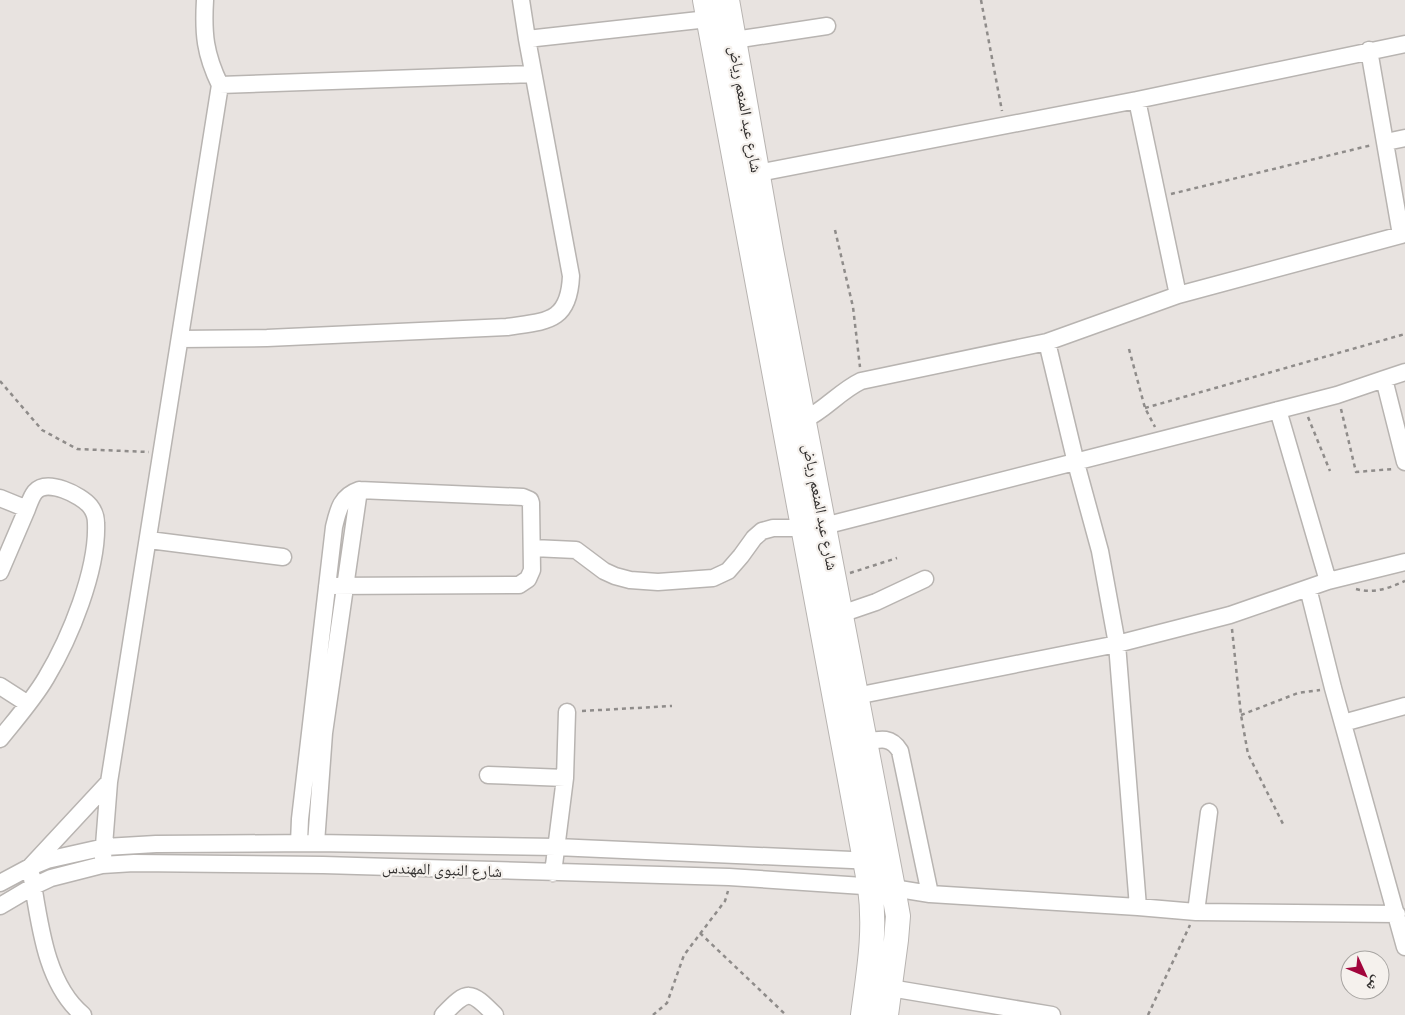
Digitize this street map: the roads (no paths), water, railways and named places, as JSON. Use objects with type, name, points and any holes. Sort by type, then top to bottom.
[{"type":"highway","name":"شارع عبد المنعم رياض","points":[[717,9],[734,40],[735,106],[758,173],[804,420],[813,527],[834,577],[830,616],[856,696],[898,916],[886,1015]]},
{"type":"highway","name":"شارع عبد المنعم رياض","points":[[717,9],[830,616],[864,860],[870,887],[873,937],[863,1015]]},
{"type":"street","points":[[102,865],[109,782],[220,85],[206,51],[204,28],[205,0]]},
{"type":"street","points":[[180,340],[507,327],[545,320],[560,312],[569,297],[571,276],[521,0]]},
{"type":"street","points":[[527,39],[717,9]]},
{"type":"street","points":[[734,40],[827,26]]},
{"type":"street","points":[[758,173],[1137,100],[1405,44]]},
{"type":"street","points":[[804,420],[816,415],[844,390],[861,381],[1047,342],[1178,295],[1403,234],[1369,50]]},
{"type":"street","points":[[220,85],[534,74]]},
{"type":"street","points":[[1137,100],[1178,295]]},
{"type":"street","points":[[1386,142],[1405,138]]},
{"type":"street","points":[[1047,342],[1076,463],[1100,551],[1117,644],[1138,906]]},
{"type":"street","points":[[533,548],[576,550],[604,571],[630,580],[667,581],[713,578],[728,571],[754,538],[762,531],[773,528],[813,527],[1076,463],[1337,395],[1405,372]]},
{"type":"street","points":[[1384,379],[1400,466]]},
{"type":"street","points":[[1278,410],[1328,582]]},
{"type":"street","points":[[0,572],[35,492],[40,488],[57,488],[69,492],[88,504],[93,511],[96,521],[96,544],[88,580],[76,615],[61,650],[46,678],[0,739]]},
{"type":"street","points":[[299,843],[300,819],[322,696],[346,586],[359,490]]},
{"type":"street","points":[[323,865],[320,843],[324,733],[322,696],[327,586],[334,527],[338,510],[346,496],[359,490],[527,498],[531,503],[533,548],[530,576],[524,583],[519,585],[327,586]]},
{"type":"street","points":[[0,498],[27,509]]},
{"type":"street","points":[[149,540],[283,557]]},
{"type":"street","points":[[856,696],[1117,644],[1230,615],[1308,588],[1405,562]]},
{"type":"street","points":[[830,616],[876,602],[925,579]]},
{"type":"street","points":[[1308,588],[1333,688],[1405,947]]},
{"type":"street","points":[[0,686],[28,704]]},
{"type":"street","points":[[1343,723],[1405,706]]},
{"type":"street","points":[[553,872],[565,778],[567,712]]},
{"type":"street","points":[[865,742],[889,740],[900,751],[930,894]]},
{"type":"street","points":[[488,775],[565,778]]},
{"type":"street","points":[[72,1012],[49,961],[30,866],[109,782]]},
{"type":"street","points":[[1196,912],[1209,812]]},
{"type":"street","points":[[238,864],[239,843]]},
{"type":"street","name":"شارع النبوى المهندس","points":[[0,883],[30,866],[47,860],[105,847],[156,844],[320,843],[556,847],[888,862]]},
{"type":"street","name":"شارع النبوى المهندس","points":[[0,906],[52,878],[102,865],[134,863],[323,865],[729,877],[893,888],[930,894],[1138,906],[1196,912],[1397,914]]},
{"type":"street","points":[[890,988],[1052,1015]]},
{"type":"street","points":[[444,1015],[460,998],[470,995],[479,999],[495,1015]]}]
